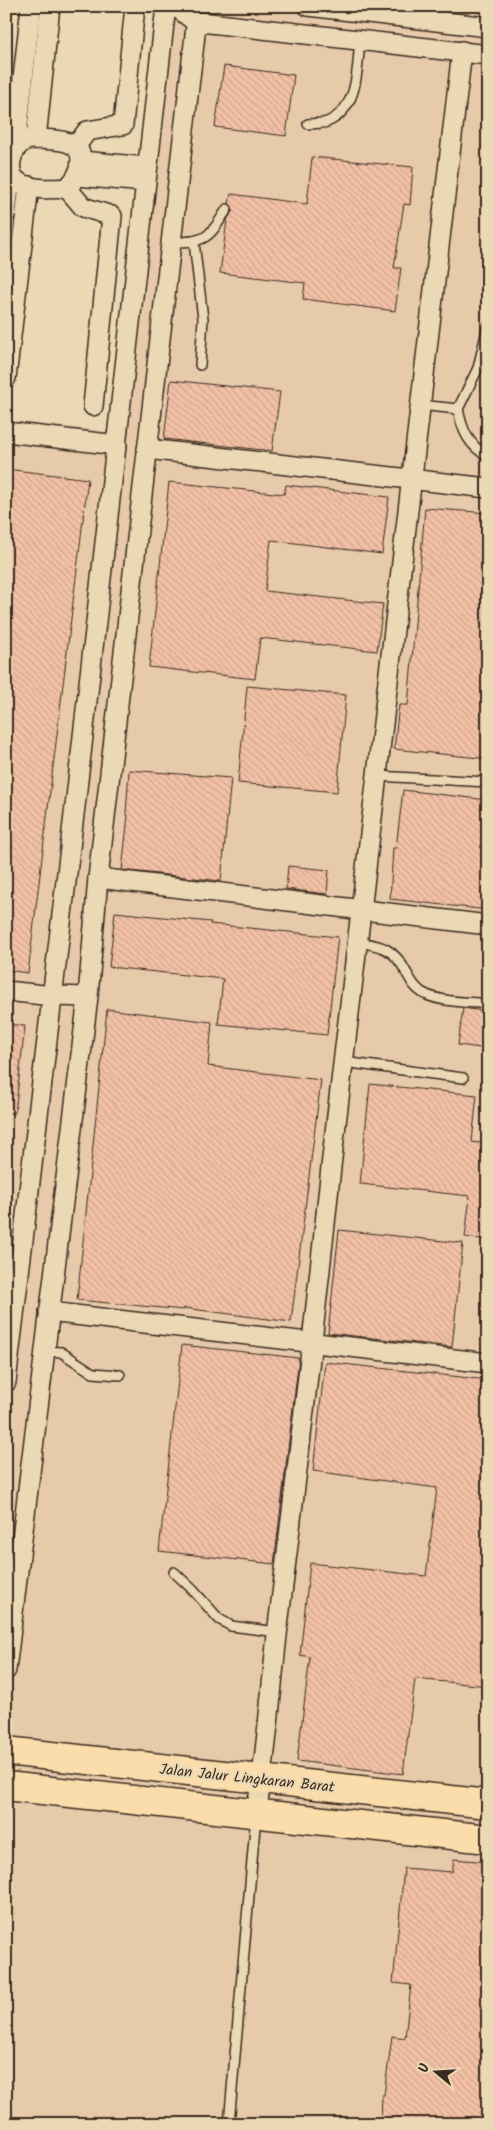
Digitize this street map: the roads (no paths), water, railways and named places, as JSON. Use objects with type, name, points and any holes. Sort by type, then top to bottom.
[{"type":"main road","name":"Jalan Jalur Lingkaran Barat","points":[[6,1751],[262,1781],[488,1804]]},
{"type":"main road","points":[[6,1786],[488,1839]]},
{"type":"street","points":[[6,212],[31,6]]},
{"type":"street","points":[[36,138],[50,6]]},
{"type":"street","points":[[11,162],[17,180],[29,186],[44,189],[75,168],[87,131],[123,125],[136,6]]},
{"type":"street","points":[[6,1382],[53,996],[166,6]]},
{"type":"street","points":[[175,6],[197,23],[488,54]]},
{"type":"street","points":[[308,6],[488,27]]},
{"type":"street","points":[[6,1670],[88,997],[98,878],[170,242],[197,23]]},
{"type":"street","points":[[256,1813],[262,1781],[313,1343],[356,942],[418,405],[462,51]]},
{"type":"street","points":[[11,162],[24,141],[36,138],[64,141],[75,168],[83,207],[112,216],[93,406]]},
{"type":"street","points":[[75,168],[146,175]]},
{"type":"street","points":[[6,378],[29,186]]},
{"type":"street","points":[[6,432],[117,445]]},
{"type":"street","points":[[147,449],[488,488]]},
{"type":"street","points":[[98,878],[488,925]]},
{"type":"street","points":[[6,991],[53,996],[88,997]]},
{"type":"street","points":[[50,1312],[488,1363]]},
{"type":"lane","points":[[308,124],[327,122],[341,112],[353,94],[360,39]]},
{"type":"lane","points":[[170,242],[194,242],[202,239],[210,232],[227,209]]},
{"type":"lane","points":[[194,242],[203,319],[200,365]]},
{"type":"lane","points":[[488,326],[478,368],[458,409],[462,429],[466,437],[488,456]]},
{"type":"lane","points":[[418,405],[458,409]]},
{"type":"lane","points":[[376,776],[488,782]]},
{"type":"lane","points":[[356,942],[380,945],[393,954],[403,966],[415,988],[423,994],[433,998],[488,1004]]},
{"type":"lane","points":[[343,1062],[463,1078]]},
{"type":"lane","points":[[44,1351],[61,1352],[93,1373],[120,1375]]},
{"type":"lane","points":[[174,1572],[219,1619],[231,1626],[278,1632]]},
{"type":"lane","points":[[229,2124],[256,1813]]}]
